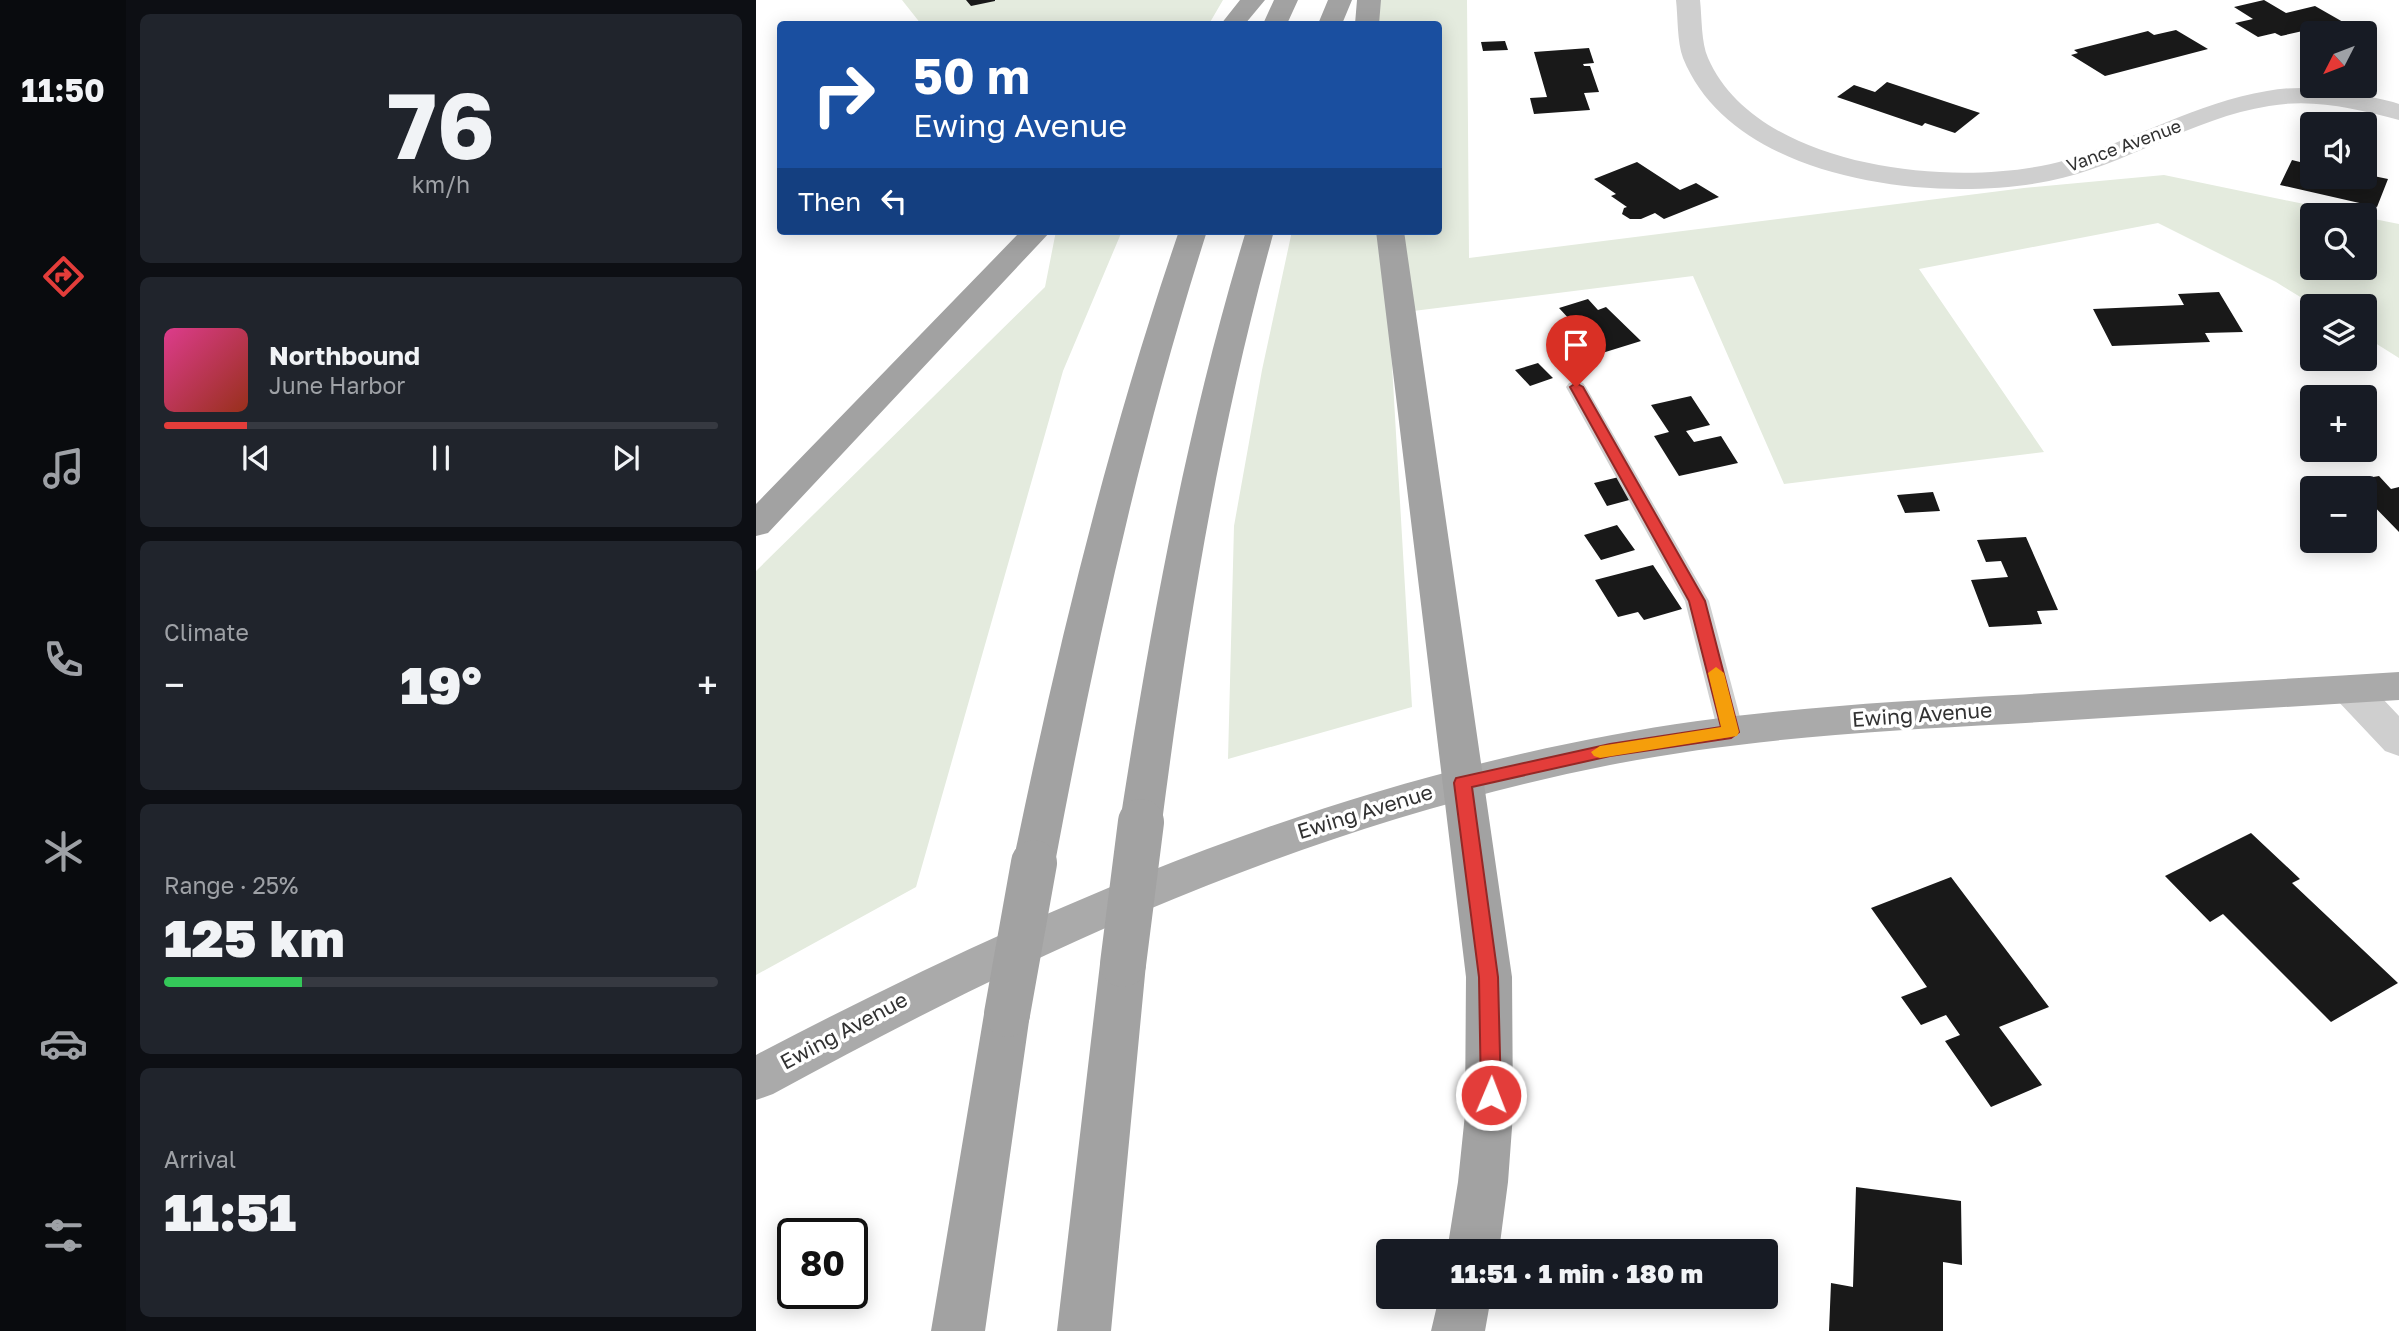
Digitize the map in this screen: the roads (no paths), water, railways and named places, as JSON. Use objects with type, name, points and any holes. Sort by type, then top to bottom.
[{"type":"highway","points":[[1236,21],[1253,0]]},
{"type":"highway","points":[[1276,21],[1286,0]]},
{"type":"highway","points":[[1331,21],[1340,0]]},
{"type":"highway","points":[[1367,21],[1369,0]]},
{"type":"highway","points":[[756,525],[1033,235]]},
{"type":"highway","points":[[958,1331],[1007,1014],[1061,723],[1110,515],[1155,346],[1192,235]]},
{"type":"highway","points":[[1084,1331],[1141,822],[1189,516],[1227,349],[1258,235]]},
{"type":"highway","points":[[1391,235],[1489,977],[1491,1119],[1484,1193],[1476,1239]]},
{"type":"highway","points":[[1458,1331],[1463,1309]]},
{"type":"main road","name":"Ewing Avenue","points":[[756,1079],[916,992],[1083,915],[1247,850],[1385,804],[1462,783],[1610,750],[1731,732],[1944,713],[2399,686]]},
{"type":"street","name":"Vance Avenue","points":[[1688,0],[1687,22],[1691,47],[1704,79],[1731,111],[1765,135],[1800,152],[1880,173],[1964,180],[2047,173],[2086,163],[2242,102],[2272,97],[2333,98],[2399,112]]},
{"type":"street","points":[[2350,689],[2399,741]]},
{"type":"lane","points":[[1576,387],[1697,601],[1731,732]]}]
